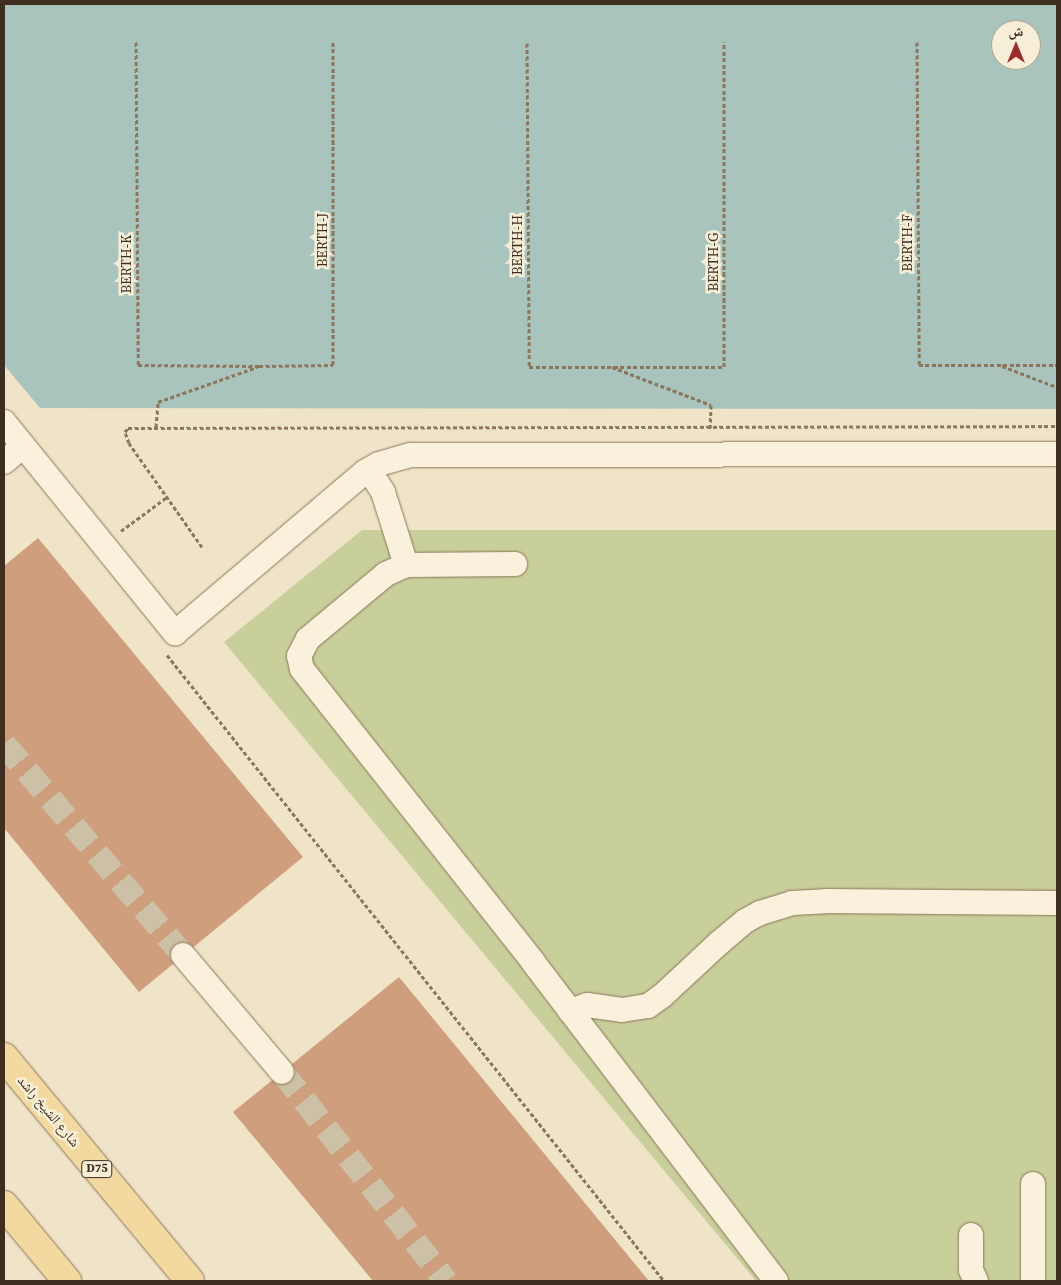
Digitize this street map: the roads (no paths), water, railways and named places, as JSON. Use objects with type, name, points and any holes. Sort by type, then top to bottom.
[{"type":"main road","name":"شارع الشيخ راشد","points":[[4,1057],[190,1281]]},
{"type":"main road","points":[[4,1205],[67,1281]]},
{"type":"street","points":[[4,422],[174,633],[365,472],[395,458],[427,454],[1057,454]]},
{"type":"street","points":[[4,462],[23,446]]},
{"type":"street","points":[[365,472],[374,478],[383,492],[406,565]]},
{"type":"street","points":[[515,564],[406,565],[386,574],[308,639],[299,656],[302,669],[570,1011],[776,1281]]},
{"type":"street","points":[[570,1011],[587,1006],[622,1010],[648,1006],[662,996],[718,942],[745,922],[760,913],[792,903],[826,901],[1057,903]]},
{"type":"street","points":[[183,955],[282,1072]]},
{"type":"street","points":[[1033,1184],[1033,1281]]},
{"type":"street","points":[[971,1234],[971,1270],[976,1281]]},
{"type":"water","points":[[4,4],[1057,4],[1057,409],[40,408],[4,365]]},
{"type":"tunnel","points":[[4,744],[183,955]]},
{"type":"tunnel","points":[[282,1072],[446,1281]]}]
